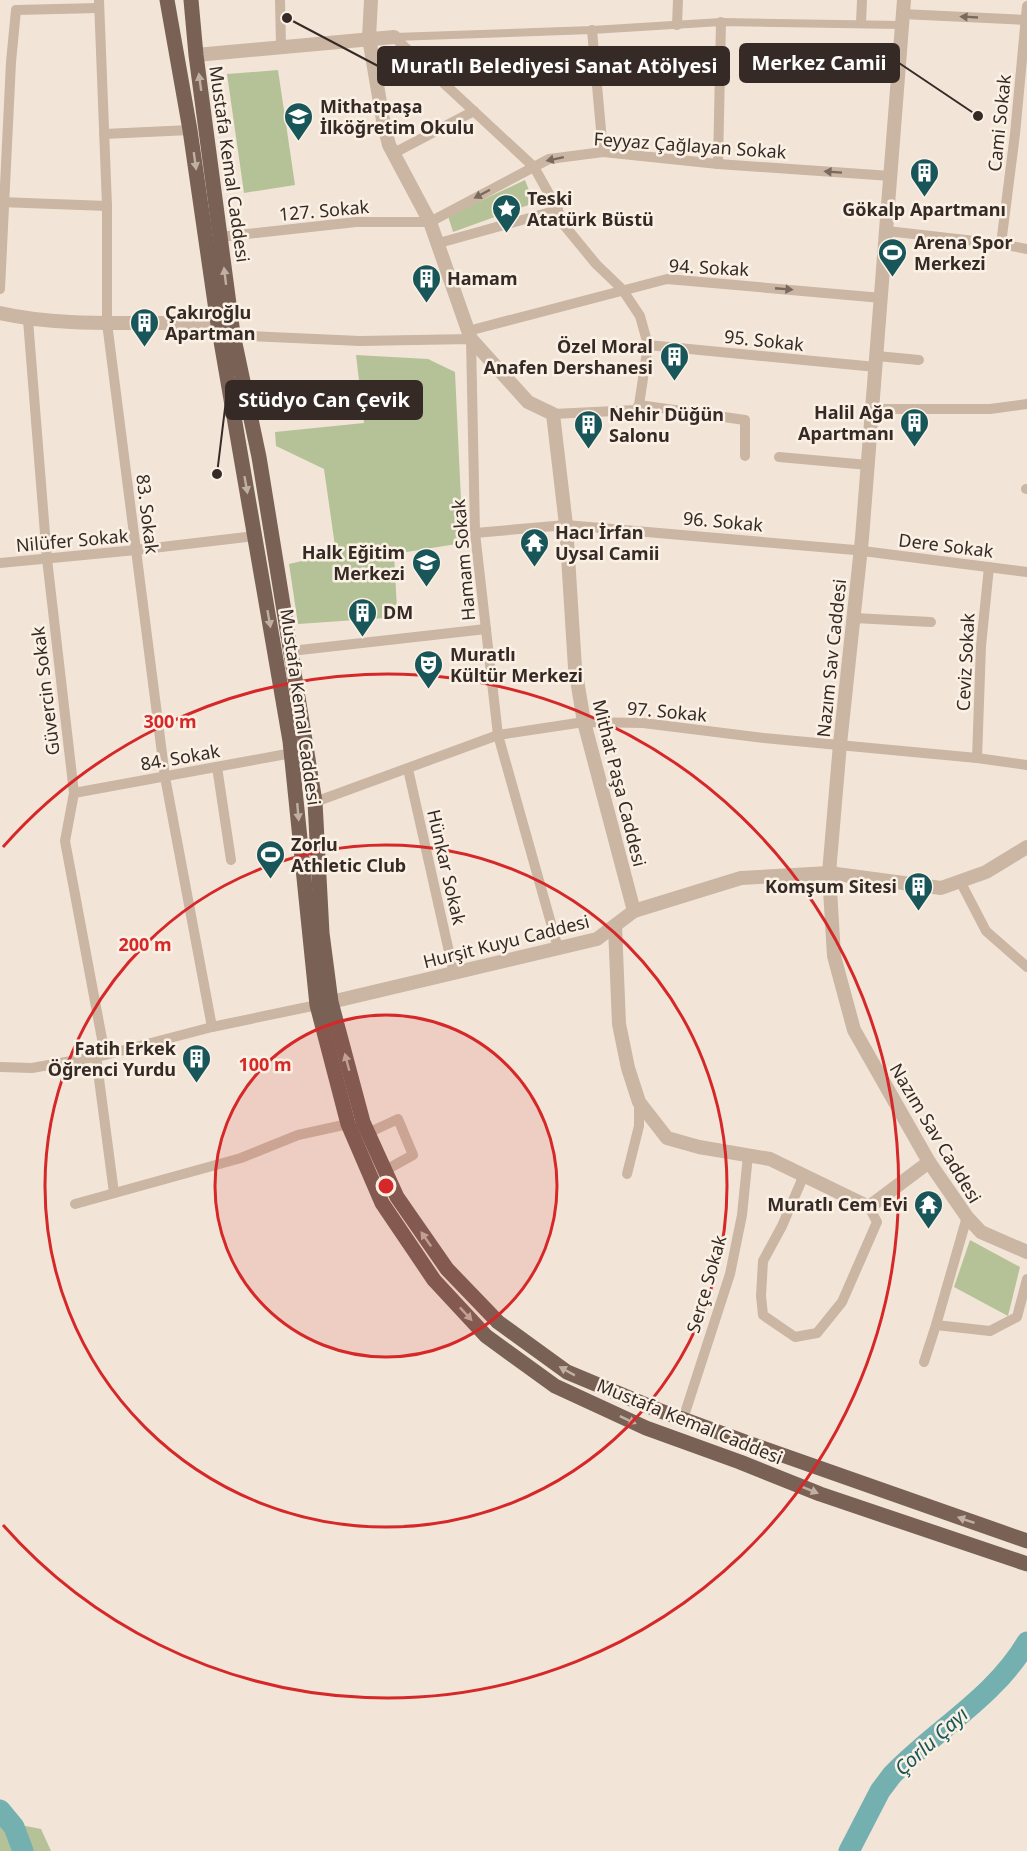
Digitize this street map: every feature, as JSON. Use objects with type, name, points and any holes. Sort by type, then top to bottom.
[{"type":"main road","name":"Mustafa Kemal Caddesi","points":[[167,0],[190,130],[218,324],[292,753],[324,1004],[348,1124],[382,1203],[434,1280],[486,1336],[555,1386],[646,1428],[820,1494],[1021,1562]]},
{"type":"main road","name":"Mustafa Kemal Caddesi","points":[[192,0],[196,55],[233,334],[259,457],[315,802],[324,1004],[363,1122],[397,1197],[447,1269],[498,1322],[567,1372],[683,1419],[1024,1540]]},
{"type":"main road","points":[[218,324],[233,334]]},
{"type":"main road","points":[[241,458],[259,457]]},
{"type":"main road","points":[[259,561],[276,558]]},
{"type":"street","points":[[280,0],[281,46]]},
{"type":"street","points":[[370,0],[369,38],[389,145],[439,243],[470,335],[528,402],[553,414],[637,408],[745,420],[745,456]]},
{"type":"street","points":[[677,25],[678,0]]},
{"type":"street","points":[[861,23],[862,0]]},
{"type":"street","points":[[0,289],[5,62],[16,10],[99,4]]},
{"type":"street","name":"83. Sokak","points":[[99,4],[107,206],[107,323],[165,777],[212,1027]]},
{"type":"street","name":"Cami Sokak","points":[[1001,244],[1015,134],[1027,6]]},
{"type":"street","points":[[196,55],[369,38],[592,30],[721,22],[861,23],[902,13],[1027,20]]},
{"type":"street","name":"Nazım Sav Caddesi","points":[[902,13],[861,551],[840,744],[829,873],[834,956],[854,1030],[929,1162],[967,1217],[981,1232],[1027,1252]]},
{"type":"street","points":[[717,164],[721,22]]},
{"type":"street","points":[[592,30],[603,152]]},
{"type":"street","points":[[394,37],[534,167],[564,225],[596,264],[622,289],[640,316],[648,345],[637,408]]},
{"type":"street","points":[[394,153],[474,111]]},
{"type":"street","points":[[104,134],[190,130]]},
{"type":"street","points":[[1015,134],[1027,135]]},
{"type":"street","name":"Feyyaz Çağlayan Sokak","points":[[430,222],[549,159],[603,152],[717,164],[891,176]]},
{"type":"street","points":[[2,202],[107,206]]},
{"type":"street","points":[[439,243],[558,210]]},
{"type":"street","name":"127. Sokak","points":[[220,237],[356,222],[430,222]]},
{"type":"street","points":[[887,231],[1027,249]]},
{"type":"street","name":"94. Sokak","points":[[233,334],[360,341],[470,335],[622,289],[667,279],[882,298]]},
{"type":"street","points":[[0,314],[28,320],[218,324]]},
{"type":"street","name":"Güvercin Sokak","points":[[28,320],[46,559],[74,793],[64,841],[100,1056],[114,1193]]},
{"type":"street","name":"Hamam Sokak","points":[[470,335],[475,533],[498,735],[558,948]]},
{"type":"street","name":"95. Sokak","points":[[648,345],[877,362],[919,360]]},
{"type":"street","points":[[873,409],[990,409],[1027,404]]},
{"type":"street","name":"Mithat Paşa Caddesi","points":[[553,414],[566,525],[575,668],[584,722],[634,911]]},
{"type":"street","points":[[779,457],[868,465]]},
{"type":"street","name":"96. Sokak","points":[[475,533],[566,525],[861,551]]},
{"type":"street","name":"Nilüfer Sokak","points":[[0,563],[255,536]]},
{"type":"street","name":"Dere Sokak","points":[[861,551],[1027,572]]},
{"type":"street","name":"Ceviz Sokak","points":[[977,758],[981,646],[989,567]]},
{"type":"street","points":[[854,618],[931,622]]},
{"type":"street","points":[[291,651],[486,629]]},
{"type":"street","name":"97. Sokak","points":[[315,802],[498,735],[584,722],[643,723],[1027,765]]},
{"type":"street","name":"84. Sokak","points":[[74,793],[292,753]]},
{"type":"street","points":[[217,767],[231,860]]},
{"type":"street","name":"Hünkar Sokak","points":[[408,769],[454,974]]},
{"type":"street","name":"Hurşit Kuyu Caddesi","points":[[324,1004],[597,939],[634,911],[741,878],[829,873],[941,888],[986,872],[1027,847]]},
{"type":"street","points":[[960,881],[986,931],[1027,967]]},
{"type":"street","points":[[615,926],[619,1024],[628,1068],[639,1102],[639,1126],[627,1174]]},
{"type":"street","points":[[0,1067],[32,1068],[100,1056],[212,1027],[324,1004]]},
{"type":"street","points":[[639,1102],[667,1138],[699,1147],[770,1159],[804,1175],[869,1207],[877,1222],[842,1302],[817,1333],[795,1337],[763,1316],[760,1296],[763,1261],[782,1226],[804,1175]]},
{"type":"street","points":[[368,1133],[398,1119],[413,1155],[384,1171]]},
{"type":"street","points":[[75,1204],[241,1158],[298,1135],[348,1124]]},
{"type":"street","name":"Serçe Sokak","points":[[683,1419],[730,1274],[742,1215],[748,1155]]},
{"type":"street","points":[[869,1207],[929,1162]]},
{"type":"street","points":[[924,1362],[967,1217]]},
{"type":"street","points":[[936,1325],[990,1331],[1017,1317],[1027,1279]]},
{"type":"green space","points":[[278,70],[295,185],[244,193],[227,74]]},
{"type":"green space","points":[[525,180],[534,203],[453,232],[448,216]]},
{"type":"green space","points":[[356,355],[428,359],[455,372],[463,543],[394,554],[397,609],[400,617],[298,624],[289,564],[336,553],[324,469],[276,446],[275,432],[364,423]]},
{"type":"green space","points":[[970,1240],[1020,1267],[1008,1316],[954,1287]]},
{"type":"green space","points":[[0,1821],[41,1829],[51,1851],[0,1851]]},
{"type":"waterway","name":"Çorlu Çayı","points":[[849,1851],[880,1791],[892,1775],[981,1697],[1014,1662],[1027,1642]]},
{"type":"waterway","name":"Çorlu Çayı","points":[[0,1810],[14,1827],[23,1851]]},
{"type":"place","name":"Muratlı Belediyesi Sanat Atölyesi","points":[[287,18]]},
{"type":"place","name":"Merkez Camii","points":[[978,116]]},
{"type":"place","name":"Mithatpaşa İlköğretim Okulu","points":[[299,142]]},
{"type":"place","name":"Gökalp Apartmanı","points":[[924,198]]},
{"type":"place","name":"Teski Atatürk Büstü","points":[[506,234]]},
{"type":"place","name":"Arena Spor Merkezi","points":[[893,278]]},
{"type":"place","name":"Hamam","points":[[426,304]]},
{"type":"place","name":"Çakıroğlu Apartman","points":[[144,348]]},
{"type":"place","name":"Özel Moral Anafen Dershanesi","points":[[674,382]]},
{"type":"place","name":"Halil Ağa Apartmanı","points":[[915,448]]},
{"type":"place","name":"Nehir Düğün Salonu","points":[[588,450]]},
{"type":"place","name":"Stüdyo Can Çevik","points":[[217,474]]},
{"type":"place","name":"Hacı İrfan Uysal Camii","points":[[534,568]]},
{"type":"place","name":"Halk Eğitim Merkezi","points":[[426,588]]},
{"type":"place","name":"DM","points":[[362,638]]},
{"type":"place","name":"Muratlı Kültür Merkezi","points":[[429,690]]},
{"type":"place","name":"Zorlu Athletic Club","points":[[270,880]]},
{"type":"place","name":"Komşum Sitesi","points":[[918,912]]},
{"type":"place","name":"Fatih Erkek Öğrenci Yurdu","points":[[197,1084]]},
{"type":"place","name":"Muratlı Cem Evi","points":[[929,1230]]}]
